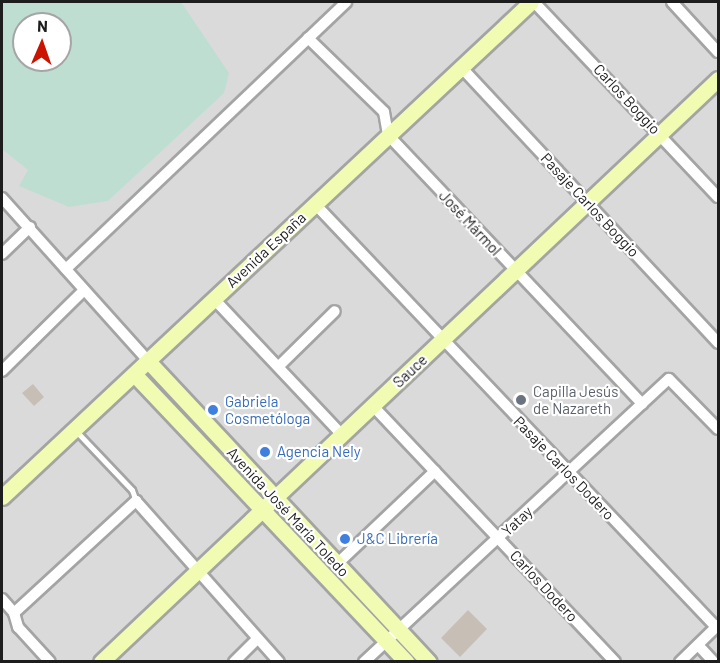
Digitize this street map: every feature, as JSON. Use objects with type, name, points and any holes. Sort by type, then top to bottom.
[{"type":"main road","name":"Avenida España","points":[[2,497],[533,2]]},
{"type":"main road","name":"Sauce","points":[[101,662],[718,79]]},
{"type":"main road","name":"Avenida José María Toledo","points":[[149,362],[270,504],[393,635],[429,662]]},
{"type":"main road","name":"Avenida José María Toledo","points":[[135,375],[270,504],[337,564],[393,635],[406,662]]},
{"type":"street","points":[[66,269],[346,2]]},
{"type":"street","name":"Carlos Boggio","points":[[533,2],[718,197]]},
{"type":"street","points":[[672,2],[718,52]]},
{"type":"street","name":"José Mármol","points":[[308,38],[384,112],[388,135],[642,404]]},
{"type":"street","name":"Pasaje Carlos Boggio","points":[[461,68],[718,343]]},
{"type":"street","points":[[2,198],[149,362]]},
{"type":"street","name":"Pasaje Carlos Dodero","points":[[315,204],[442,341],[717,626]]},
{"type":"street","points":[[2,254],[30,227]]},
{"type":"street","points":[[2,371],[84,290]]},
{"type":"street","points":[[214,299],[342,435]]},
{"type":"street","points":[[279,366],[335,311]]},
{"type":"street","name":"Yatay","points":[[364,662],[669,379],[716,422]]},
{"type":"street","name":"Carlos Dodero","points":[[373,406],[615,662]]},
{"type":"street","points":[[337,564],[435,471]]},
{"type":"street","points":[[14,613],[136,501],[279,662]]},
{"type":"street","points":[[2,599],[14,613],[18,627],[50,662]]},
{"type":"street","points":[[681,662],[717,626]]},
{"type":"street","points":[[234,662],[257,639]]},
{"type":"street","points":[[698,645],[714,662]]},
{"type":"lane","points":[[75,429],[132,490],[136,501]]},
{"type":"shaded area","points":[[2,2],[718,2],[718,661],[2,661]]},
{"type":"green space","points":[[2,2],[181,2],[229,73],[224,93],[108,201],[69,207],[19,186],[28,170],[2,149]]},
{"type":"green space","points":[[162,384],[265,492],[261,497],[158,388]]},
{"type":"green space","points":[[282,512],[385,622],[382,626],[278,516]]},
{"type":"building","points":[[33,384],[44,397],[34,406],[22,393]]},
{"type":"building","points":[[468,610],[487,629],[460,657],[441,638]]},
{"type":"place","name":"Capilla Jesús de Nazareth","points":[[521,400]]},
{"type":"place","name":"Gabriela Cosmetóloga","points":[[213,410]]},
{"type":"place","name":"Agencia Nely","points":[[265,452]]},
{"type":"place","name":"J&C Librería","points":[[345,539]]}]
